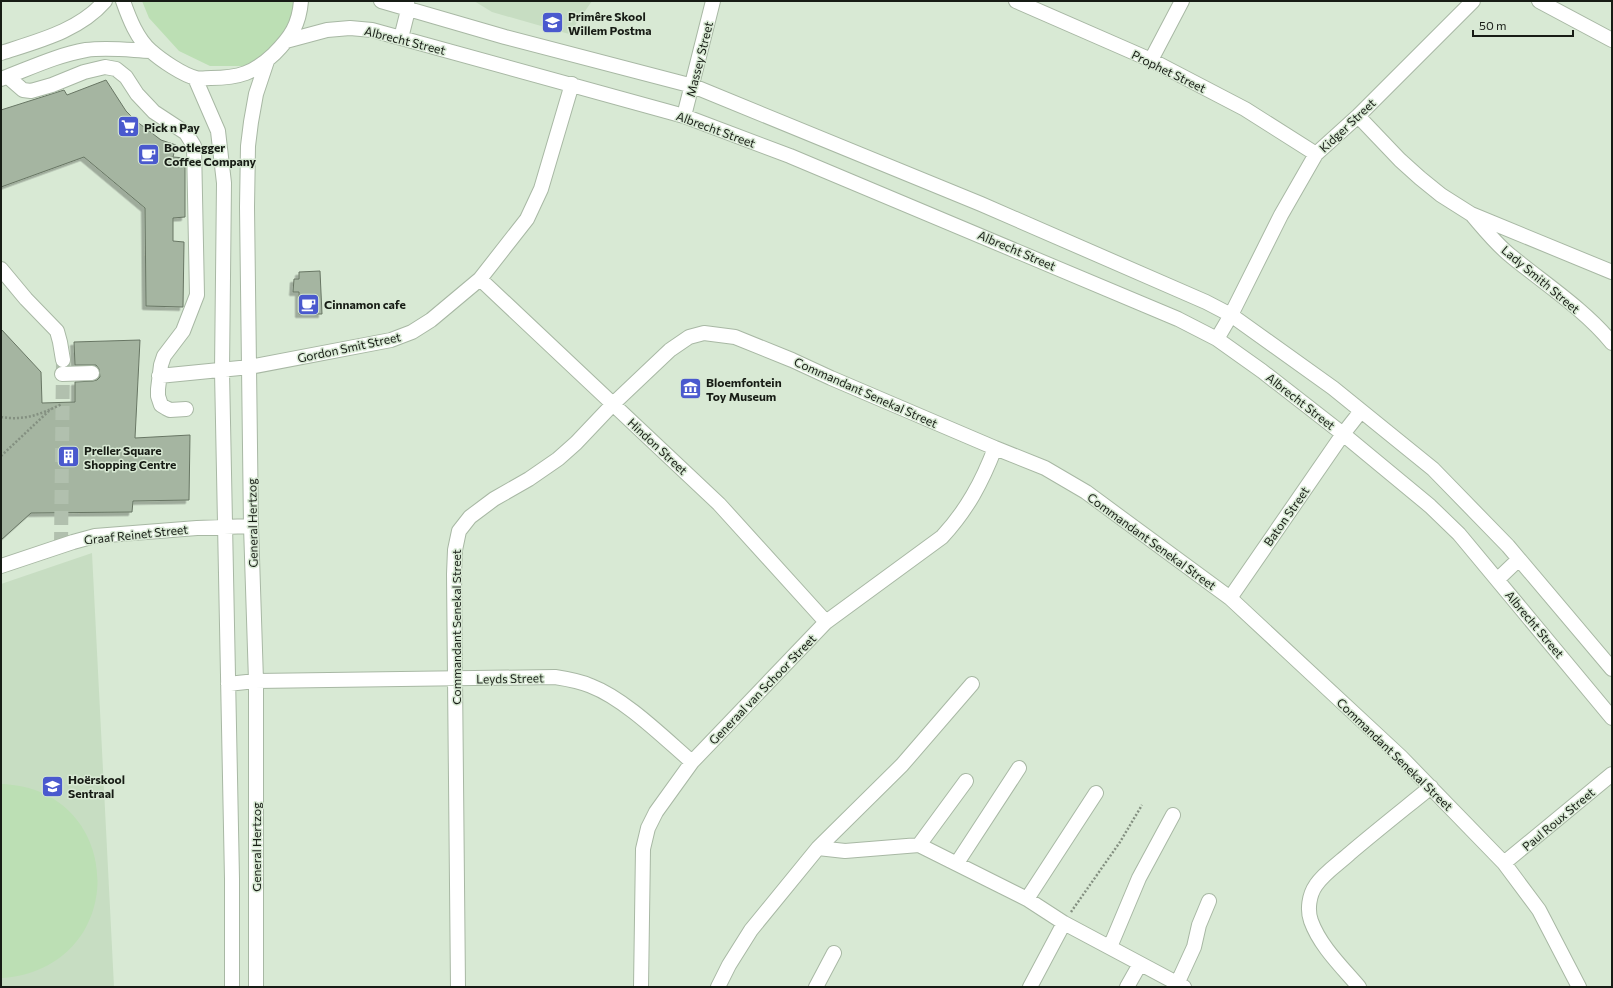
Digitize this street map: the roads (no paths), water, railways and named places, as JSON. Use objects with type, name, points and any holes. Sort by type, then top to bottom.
[{"type":"street","points":[[1,53],[42,40],[74,26],[89,18],[105,1]]},
{"type":"street","points":[[123,1],[137,32],[151,51],[176,69],[195,78],[226,78],[242,76],[267,61],[286,41],[295,28],[300,17],[301,1]]},
{"type":"street","points":[[381,1],[408,5],[505,37],[693,86],[982,204],[1206,302],[1231,315],[1333,388],[1433,469],[1519,559],[1612,669]]},
{"type":"street","name":"Massey Street","points":[[684,116],[693,86],[713,1]]},
{"type":"street","name":"Prophet Street","points":[[1016,1],[1151,60],[1245,109],[1316,154]]},
{"type":"street","points":[[1151,60],[1182,1]]},
{"type":"street","name":"Kidger Street","points":[[1217,339],[1231,315],[1281,215],[1316,154],[1358,116],[1473,1]]},
{"type":"street","points":[[1539,1],[1612,40]]},
{"type":"street","points":[[401,38],[408,5]]},
{"type":"street","name":"Albrecht Street","points":[[286,41],[327,30],[350,28],[372,30],[684,116],[790,156],[1178,319],[1217,339],[1262,371],[1343,434],[1430,506],[1459,534],[1498,579],[1612,718]]},
{"type":"street","points":[[4,78],[85,50],[108,48],[151,51]]},
{"type":"street","name":"General Hertzog","points":[[256,987],[256,681],[251,526],[247,207],[248,146],[256,94],[267,61]]},
{"type":"street","points":[[4,78],[23,90],[30,91],[52,85],[84,72],[105,67],[116,69],[126,77],[137,94],[154,112],[186,133],[194,146],[197,295],[183,331],[164,356],[159,376],[158,396],[161,404],[170,410],[186,409]]},
{"type":"street","name":"General Hertzog","points":[[195,78],[218,131],[224,183],[222,371],[232,871],[232,987]]},
{"type":"street","name":"Gordon Smit Street","points":[[159,376],[222,371],[250,367],[392,340],[412,332],[431,320],[480,279],[527,219],[541,189],[572,84]]},
{"type":"street","name":"Lady Smith Street","points":[[1358,116],[1400,160],[1420,178],[1442,195],[1472,214],[1612,272]]},
{"type":"street","name":"Lady Smith Street","points":[[1472,214],[1509,255],[1602,330],[1612,343]]},
{"type":"street","points":[[1,269],[26,299],[57,332],[60,342],[62,367],[92,373]]},
{"type":"street","name":"Hindon Street","points":[[480,279],[719,504],[826,622]]},
{"type":"street","name":"Commandant Senekal Street","points":[[458,987],[454,574],[455,550],[459,531],[470,516],[494,499],[529,479],[558,459],[670,350],[689,337],[704,333],[735,337],[1045,468],[1086,492],[1230,598],[1431,787],[1504,863],[1539,910],[1579,987]]},
{"type":"street","name":"Baton Street","points":[[1230,598],[1343,434],[1361,411]]},
{"type":"street","name":"Generaal van Schoor Street","points":[[641,987],[643,849],[648,828],[656,812],[692,762],[826,622],[942,536],[956,521],[984,477],[995,448]]},
{"type":"street","name":"Graaf Reinet Street","points":[[1,566],[72,542],[95,536],[225,526],[251,526]]},
{"type":"street","points":[[1498,579],[1519,559]]},
{"type":"street","name":"Leyds Street","points":[[228,684],[256,681],[555,677],[592,686],[611,695],[692,762]]},
{"type":"street","points":[[718,987],[729,965],[751,930],[818,848],[902,765],[972,684]]},
{"type":"street","points":[[957,863],[1019,768]]},
{"type":"street","name":"Paul Roux Street","points":[[1504,863],[1612,774]]},
{"type":"street","points":[[919,844],[966,781]]},
{"type":"street","points":[[1359,987],[1320,939],[1311,920],[1309,904],[1312,893],[1316,885],[1328,872],[1431,787]]},
{"type":"street","points":[[1027,899],[1096,793]]},
{"type":"street","points":[[1110,947],[1139,878],[1173,815]]},
{"type":"street","points":[[818,848],[845,851],[919,844],[1027,899],[1064,923],[1181,985],[1194,946],[1199,925],[1209,901]]},
{"type":"street","points":[[1030,987],[1064,923]]},
{"type":"street","points":[[816,987],[834,953]]},
{"type":"street","points":[[1127,987],[1140,964]]},
{"type":"tunnel","points":[[61,546],[63,363]]},
{"type":"place","name":"Primêre Skool Willem Postma","points":[[553,23]]},
{"type":"place","name":"Pick n Pay","points":[[128,127]]},
{"type":"place","name":"Bootlegger Coffee Company","points":[[149,154]]},
{"type":"place","name":"Cinnamon cafe","points":[[309,304]]},
{"type":"place","name":"Bloemfontein Toy Museum","points":[[691,389]]},
{"type":"place","name":"Preller Square Shopping Centre","points":[[68,457]]},
{"type":"place","name":"Hoërskool Sentraal","points":[[52,786]]}]
